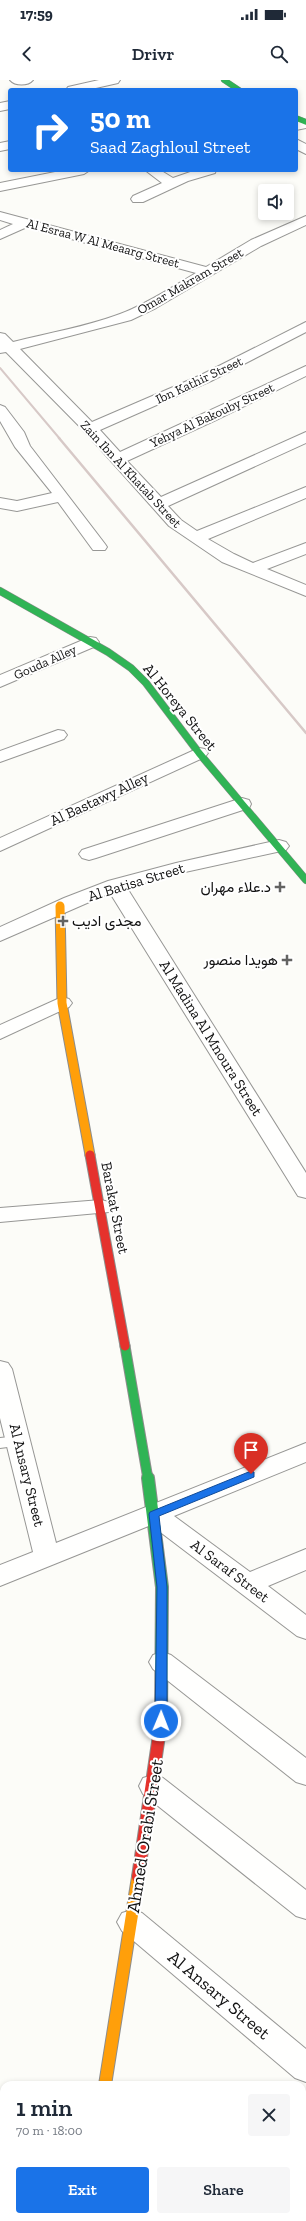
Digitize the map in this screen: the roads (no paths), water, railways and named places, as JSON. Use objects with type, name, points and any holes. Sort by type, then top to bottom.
[{"type":"street","points":[[16,80],[27,80]]},
{"type":"street","points":[[80,88],[114,80]]},
{"type":"street","points":[[224,80],[236,88]]},
{"type":"street","points":[[0,187],[74,172]]},
{"type":"street","points":[[154,172],[172,183]]},
{"type":"street","points":[[138,199],[172,183],[204,172]]},
{"type":"street","name":"Al Esraa W Al Meaarg Street","points":[[0,216],[28,222],[206,271]]},
{"type":"street","name":"Omar Makram Street","points":[[3,344],[97,326],[126,317],[151,306],[206,271],[256,243],[306,220]]},
{"type":"street","points":[[0,235],[28,222]]},
{"type":"street","name":"Ibn Kathir Street","points":[[90,429],[206,378],[306,326]]},
{"type":"street","name":"Zain Ibn Al Khatab Street","points":[[3,344],[90,429],[157,505],[175,523],[195,538],[251,569],[306,591]]},
{"type":"street","name":"Yehya Al Bakouby Street","points":[[118,459],[211,417],[306,370]]},
{"type":"street","points":[[2,414],[16,432],[23,447],[62,496],[99,547]]},
{"type":"street","points":[[157,505],[306,438]]},
{"type":"street","points":[[195,538],[306,492]]},
{"type":"street","points":[[0,503],[17,506],[62,496]]},
{"type":"street","points":[[251,569],[306,548]]},
{"type":"street","name":"Al Horeya Street","points":[[0,591],[90,642],[130,668],[146,683],[199,753],[279,846],[306,880]]},
{"type":"street","name":"Gouda Alley","points":[[0,682],[90,642]]},
{"type":"street","points":[[5,750],[58,735]]},
{"type":"street","name":"Al Bastawy Alley","points":[[0,846],[199,753]]},
{"type":"street","points":[[88,854],[242,804]]},
{"type":"street","name":"Al Batisa Street","points":[[0,934],[60,906],[115,885],[179,868],[279,846]]},
{"type":"street","name":"Al Madina Al Mnoura Street","points":[[115,885],[306,1191]]},
{"type":"street","name":"Barakat Street","points":[[60,906],[62,1003],[80,1106],[101,1207],[154,1514]]},
{"type":"street","points":[[0,1033],[62,1003]]},
{"type":"street","points":[[0,1215],[101,1207]]},
{"type":"street","name":"Al Ansary Street","points":[[1,1375],[9,1442],[47,1558]]},
{"type":"street","points":[[0,1576],[306,1452]]},
{"type":"street","name":"Al Saraf Street","points":[[154,1514],[306,1628]]},
{"type":"street","name":"Ahmed Orabi Street","points":[[106,2081],[153,1786],[161,1721],[162,1587],[154,1514]]},
{"type":"street","points":[[248,1584],[306,1559]]},
{"type":"street","points":[[162,1662],[306,1774]]},
{"type":"street","points":[[153,1786],[306,1907]]},
{"type":"street","name":"Al Ansary Street","points":[[132,1922],[306,2068]]},
{"type":"railway","points":[[0,368],[60,439]]},
{"type":"railway","points":[[59,438],[306,733]]},
{"type":"place","name":"د.علاء مهران","points":[[280,887]]},
{"type":"place","name":"مجدى اديب","points":[[63,921]]},
{"type":"place","name":"هويدا منصور","points":[[287,960]]}]
